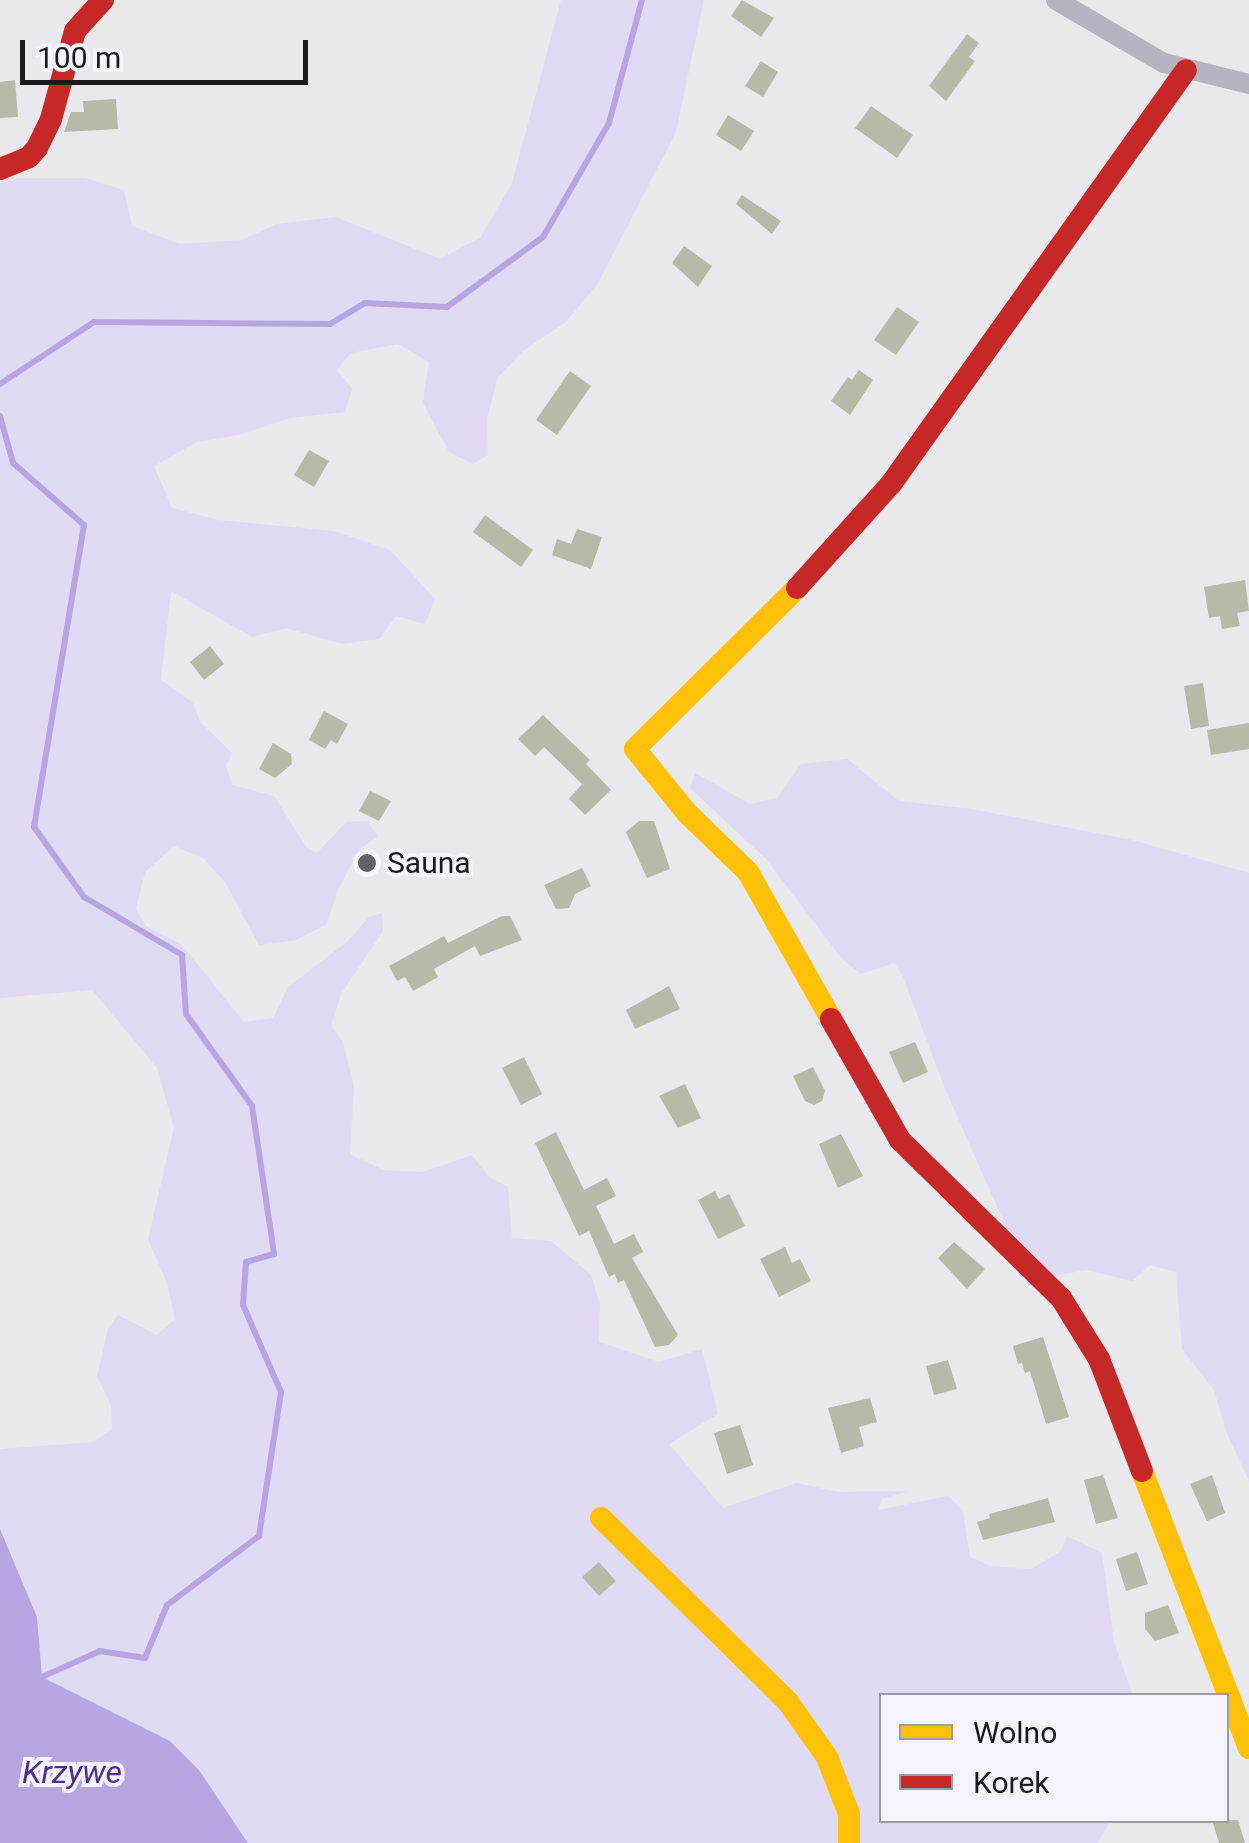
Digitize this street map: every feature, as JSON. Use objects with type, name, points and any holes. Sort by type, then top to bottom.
[{"type":"street","points":[[0,170],[29,157],[36,148],[51,119],[75,31],[103,0]]},
{"type":"street","points":[[1056,0],[1141,52],[1186,70],[1249,84]]},
{"type":"street","points":[[1186,70],[891,484],[800,585],[635,749],[687,814],[748,872],[900,1140],[1062,1298],[1099,1360],[1228,1693]]},
{"type":"street","points":[[601,1518],[788,1702],[827,1757],[849,1814],[849,1843]]},
{"type":"street","points":[[1229,1696],[1249,1748]]},
{"type":"shaded area","points":[[561,0],[704,0],[676,132],[598,283],[566,322],[523,351],[498,377],[487,418],[488,455],[473,464],[449,452],[423,403],[429,362],[398,344],[351,353],[337,370],[352,389],[345,412],[290,418],[239,435],[197,442],[154,466],[172,508],[218,520],[334,531],[390,550],[435,599],[425,624],[396,616],[379,639],[342,644],[286,628],[252,637],[171,591],[161,680],[193,703],[200,722],[232,753],[226,765],[232,785],[274,796],[307,848],[317,853],[346,822],[367,821],[378,836],[360,849],[338,889],[327,924],[296,940],[259,945],[225,882],[203,858],[174,846],[145,872],[136,909],[146,926],[182,945],[244,1022],[273,1018],[288,987],[348,941],[369,917],[382,913],[383,931],[341,994],[331,1026],[343,1042],[354,1086],[350,1154],[383,1170],[423,1172],[472,1155],[488,1176],[508,1187],[512,1238],[551,1241],[591,1275],[600,1305],[599,1342],[659,1362],[702,1349],[718,1414],[669,1444],[723,1508],[797,1483],[838,1492],[908,1491],[882,1499],[878,1510],[948,1496],[963,1510],[970,1557],[991,1566],[1031,1569],[1061,1551],[1067,1536],[1102,1553],[1114,1642],[1132,1693],[879,1693],[879,1823],[1109,1823],[1098,1843],[248,1843],[199,1770],[42,1677],[37,1617],[0,1529],[0,1449],[94,1442],[112,1429],[111,1405],[97,1376],[108,1329],[118,1315],[157,1335],[175,1319],[167,1283],[148,1239],[174,1128],[157,1068],[92,990],[0,998],[0,183],[18,178],[85,178],[124,190],[132,226],[180,244],[242,240],[277,224],[336,217],[440,259],[480,238],[512,183]]},
{"type":"shaded area","points":[[847,759],[899,801],[972,809],[1132,840],[1249,873],[1249,1481],[1226,1431],[1214,1390],[1182,1349],[1176,1272],[1150,1265],[1132,1281],[1086,1270],[1054,1276],[1010,1236],[946,1091],[902,974],[894,963],[861,974],[842,959],[766,859],[690,788],[695,773],[750,804],[777,798],[801,764]]},
{"type":"water","name":"Krzywe","points":[[0,1529],[37,1617],[42,1677],[170,1741],[199,1770],[248,1843],[0,1843]]},
{"type":"building","points":[[742,0],[774,18],[761,37],[731,16]]},
{"type":"building","points":[[967,34],[979,43],[969,57],[975,61],[946,101],[929,86]]},
{"type":"building","points":[[761,61],[778,72],[763,97],[745,86]]},
{"type":"building","points":[[15,80],[18,117],[0,118],[0,82]]},
{"type":"building","points":[[116,99],[118,129],[64,132],[71,112],[84,112],[83,101]]},
{"type":"building","points":[[871,106],[913,135],[897,158],[855,128]]},
{"type":"building","points":[[728,115],[754,131],[741,151],[716,135]]},
{"type":"building","points":[[742,195],[781,221],[772,234],[736,204]]},
{"type":"building","points":[[684,246],[712,266],[698,287],[672,263]]},
{"type":"building","points":[[897,307],[919,322],[896,355],[874,340]]},
{"type":"building","points":[[859,370],[873,380],[850,415],[831,401],[848,377],[852,380]]},
{"type":"building","points":[[570,371],[591,386],[557,435],[536,420]]},
{"type":"building","points":[[309,450],[329,461],[314,487],[294,475]]},
{"type":"building","points":[[485,515],[533,550],[521,567],[473,532]]},
{"type":"building","points":[[577,529],[602,537],[591,569],[552,555],[557,539],[571,544]]},
{"type":"building","points":[[1245,580],[1249,611],[1237,613],[1240,626],[1222,629],[1220,616],[1209,618],[1204,587]]},
{"type":"building","points":[[210,646],[224,664],[204,680],[190,662]]},
{"type":"building","points":[[1203,683],[1209,726],[1191,729],[1184,686]]},
{"type":"building","points":[[324,711],[348,724],[337,744],[331,740],[325,749],[309,740]]},
{"type":"building","points":[[543,715],[590,760],[586,764],[611,790],[585,815],[569,799],[582,784],[544,747],[535,756],[518,739]]},
{"type":"building","points":[[1249,723],[1249,749],[1211,755],[1207,730]]},
{"type":"building","points":[[273,743],[291,754],[292,764],[275,778],[259,769]]},
{"type":"building","points":[[370,791],[391,801],[379,821],[359,811]]},
{"type":"building","points":[[639,821],[654,821],[670,869],[647,878],[626,832]]},
{"type":"building","points":[[582,868],[591,886],[575,894],[569,908],[556,909],[544,885]]},
{"type":"building","points":[[502,916],[510,916],[522,940],[480,956],[475,946],[434,969],[438,977],[413,991],[405,977],[397,981],[389,966],[444,936],[448,943]]},
{"type":"building","points":[[669,986],[680,1009],[635,1029],[626,1010]]},
{"type":"building","points":[[915,1042],[928,1072],[903,1083],[889,1052]]},
{"type":"building","points":[[524,1057],[542,1094],[521,1105],[502,1068]]},
{"type":"building","points":[[813,1067],[825,1091],[822,1101],[814,1105],[805,1101],[793,1076]]},
{"type":"building","points":[[685,1084],[701,1118],[678,1128],[659,1096]]},
{"type":"building","points":[[556,1132],[584,1190],[607,1178],[616,1196],[596,1206],[614,1244],[634,1234],[643,1252],[632,1258],[678,1335],[669,1345],[655,1347],[624,1280],[618,1283],[615,1274],[609,1277],[589,1231],[579,1236],[535,1143]]},
{"type":"building","points":[[841,1134],[863,1176],[838,1188],[819,1144]]},
{"type":"building","points":[[715,1191],[719,1199],[729,1194],[745,1226],[718,1239],[698,1200]]},
{"type":"building","points":[[954,1242],[985,1269],[967,1289],[938,1258]]},
{"type":"building","points":[[785,1247],[792,1263],[800,1259],[811,1281],[779,1297],[760,1259]]},
{"type":"building","points":[[1043,1337],[1069,1417],[1046,1424],[1030,1371],[1025,1373],[1022,1363],[1018,1364],[1013,1346]]},
{"type":"building","points":[[948,1360],[957,1389],[934,1395],[926,1366]]},
{"type":"building","points":[[870,1398],[877,1422],[859,1427],[864,1446],[841,1453],[828,1408]]},
{"type":"building","points":[[740,1425],[753,1465],[727,1474],[714,1433]]},
{"type":"building","points":[[1103,1475],[1118,1518],[1096,1524],[1084,1480]]},
{"type":"building","points":[[1212,1475],[1225,1513],[1207,1521],[1190,1484]]},
{"type":"building","points":[[1048,1498],[1055,1522],[983,1540],[977,1522],[990,1518],[989,1514]]},
{"type":"building","points":[[1137,1552],[1148,1584],[1126,1591],[1116,1559]]},
{"type":"building","points":[[599,1562],[616,1581],[599,1596],[582,1577]]},
{"type":"building","points":[[1168,1605],[1179,1633],[1155,1641],[1145,1629],[1145,1613]]},
{"type":"building","points":[[1238,1820],[1245,1843],[1219,1843],[1213,1823]]},
{"type":"waterway","points":[[0,384],[94,322],[330,324],[365,303],[447,307],[543,237],[609,123],[642,0]]},
{"type":"waterway","points":[[0,416],[13,463],[84,525],[34,827],[84,897],[182,955],[186,1014],[252,1106],[274,1254],[246,1262],[243,1305],[281,1392],[259,1536],[167,1605],[145,1658],[100,1651],[42,1677]]},
{"type":"traffic: slow","points":[[797,588],[635,749],[687,813],[748,872],[831,1019]]},
{"type":"traffic: slow","points":[[1142,1471],[1228,1693]]},
{"type":"traffic: slow","points":[[601,1518],[788,1702],[827,1757],[849,1814],[849,1843]]},
{"type":"traffic: slow","points":[[1229,1696],[1249,1748]]},
{"type":"traffic: jam","points":[[0,169],[29,157],[37,148],[51,119],[75,31],[103,0]]},
{"type":"traffic: jam","points":[[797,588],[891,484],[1186,70]]},
{"type":"traffic: jam","points":[[831,1019],[900,1140],[1061,1298],[1099,1359],[1142,1471]]},
{"type":"place","name":"Sauna","points":[[367,863]]}]
